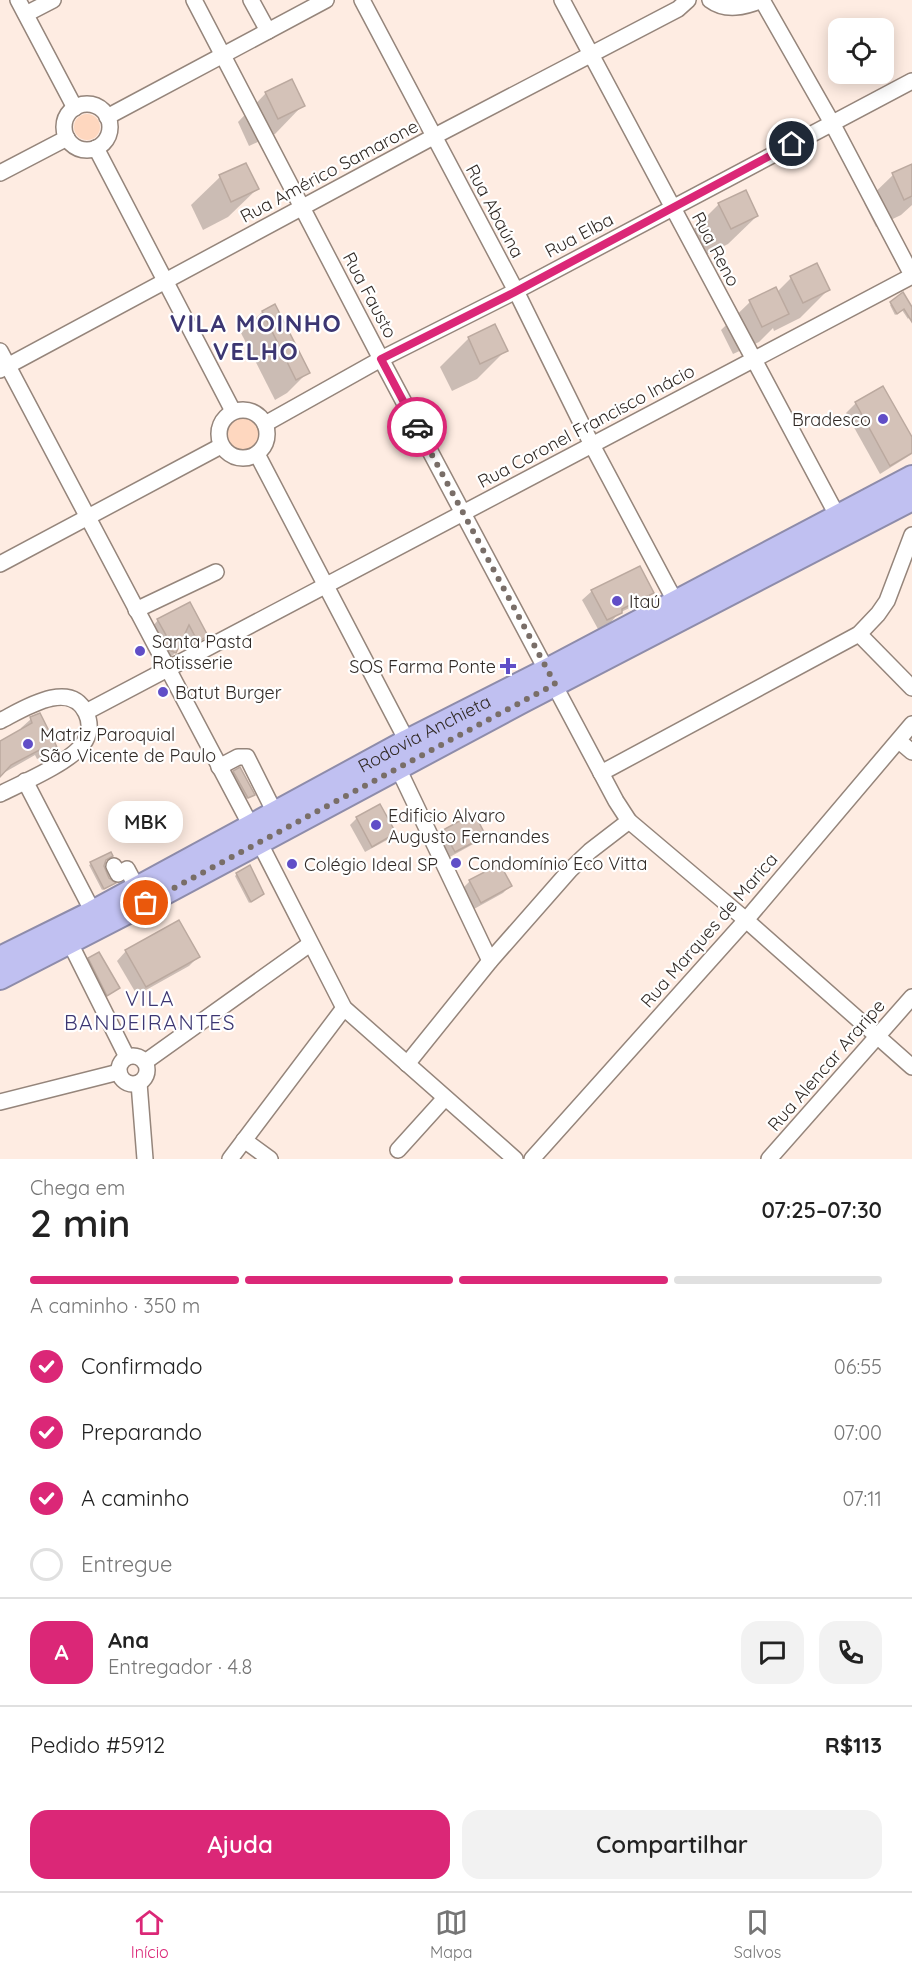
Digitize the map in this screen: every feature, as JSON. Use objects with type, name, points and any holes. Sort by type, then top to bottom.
[{"type":"highway","name":"Rodovia Anchieta","points":[[0,958],[137,888],[398,768],[675,602],[912,477]]},
{"type":"highway","name":"Rodovia Anchieta","points":[[0,978],[165,893],[255,834],[275,813],[407,741],[551,677],[912,500]]},
{"type":"street","points":[[18,0],[75,108]]},
{"type":"street","points":[[26,14],[53,0]]},
{"type":"street","name":"Rua Fausto","points":[[194,0],[381,359],[601,773],[629,821],[746,920],[912,1067]]},
{"type":"street","points":[[252,0],[268,31]]},
{"type":"street","points":[[107,117],[326,0]]},
{"type":"street","name":"Rua Abaúna","points":[[362,0],[516,291],[592,445],[675,602]]},
{"type":"street","name":"Rua Reno","points":[[562,0],[837,517]]},
{"type":"street","points":[[710,0],[727,7],[744,7],[762,0],[832,123],[912,276]]},
{"type":"street","name":"Rua Américo Samarone","points":[[4,368],[433,137],[592,55],[683,4],[710,0]]},
{"type":"street","name":"Rua Elba","points":[[265,424],[381,359],[516,291],[912,81]]},
{"type":"street","points":[[93,105],[107,117],[108,135],[105,141],[96,148],[80,149],[72,145],[67,138],[64,130],[65,121],[68,114],[75,108],[93,105]]},
{"type":"street","points":[[0,173],[67,138]]},
{"type":"street","points":[[96,148],[233,411]]},
{"type":"street","name":"Rua Coronel Francisco Inácio","points":[[86,712],[912,276]]},
{"type":"street","points":[[0,351],[4,368],[88,519],[255,834],[344,1008],[515,1159]]},
{"type":"street","points":[[248,410],[255,413],[265,424],[267,437],[262,450],[251,458],[231,456],[221,446],[218,439],[221,422],[233,411],[248,410]]},
{"type":"street","points":[[0,564],[221,446]]},
{"type":"street","points":[[257,454],[407,741]]},
{"type":"street","points":[[601,773],[858,634],[878,614],[887,601],[912,535]]},
{"type":"street","points":[[136,610],[216,572]]},
{"type":"street","points":[[858,634],[912,688]]},
{"type":"street","points":[[0,721],[56,696],[75,700],[86,712],[89,728],[83,744],[75,753],[0,794]]},
{"type":"street","name":"Rua Marques de Marica","points":[[532,1159],[746,920],[912,724]]},
{"type":"street","points":[[898,741],[912,752]]},
{"type":"street","points":[[219,766],[238,757],[247,757],[275,813]]},
{"type":"street","points":[[398,768],[490,961]]},
{"type":"street","points":[[26,781],[93,912]]},
{"type":"street","points":[[407,1064],[490,961],[570,870],[590,851],[629,821]]},
{"type":"street","points":[[114,866],[118,874],[128,869],[137,888]]},
{"type":"street","points":[[69,941],[127,1057]]},
{"type":"street","points":[[145,1062],[310,944]]},
{"type":"street","name":"Rua Alencar Araripe","points":[[769,1159],[912,996]]},
{"type":"street","points":[[230,1159],[344,1008]]},
{"type":"street","points":[[139,1083],[128,1083],[122,1079],[119,1072],[120,1064],[127,1057],[137,1056],[145,1062],[147,1074],[139,1083],[144,1159]]},
{"type":"street","points":[[0,1102],[119,1072]]},
{"type":"street","points":[[398,1150],[445,1098]]},
{"type":"street","points":[[244,1140],[270,1159]]},
{"type":"street","points":[[250,1159],[261,1159]]},
{"type":"shaded area","points":[[87,114],[96,118],[100,127],[96,136],[87,140],[78,136],[74,127],[78,118]]},
{"type":"shaded area","points":[[242,414],[250,415],[256,420],[261,426],[261,442],[256,448],[250,453],[242,454],[234,453],[228,448],[223,442],[222,434],[223,426],[228,420],[234,415]]},
{"type":"building","points":[[292,79],[305,106],[278,119],[265,92]]},
{"type":"building","points":[[246,163],[259,189],[231,202],[219,175]]},
{"type":"building","points":[[912,164],[912,196],[904,200],[892,173]]},
{"type":"building","points":[[746,190],[758,216],[731,229],[718,203]]},
{"type":"building","points":[[817,263],[830,290],[803,303],[790,276]]},
{"type":"building","points":[[776,287],[789,314],[762,327],[749,300]]},
{"type":"building","points":[[903,292],[912,307],[912,322],[904,309],[897,314],[890,302]]},
{"type":"building","points":[[275,304],[310,373],[296,380],[262,311]]},
{"type":"building","points":[[495,324],[508,351],[480,364],[468,337]]},
{"type":"building","name":"Bradesco","points":[[883,386],[912,437],[912,453],[890,466],[855,402]]},
{"type":"building","name":"Itaú","points":[[640,566],[654,593],[622,609],[622,613],[607,620],[591,590]]},
{"type":"building","points":[[190,602],[208,636],[198,642],[189,625],[176,653],[169,650],[166,644],[167,637],[157,619]]},
{"type":"building","name":"Matriz Paroquial São Vicente de Paulo","points":[[40,713],[57,747],[46,751],[45,747],[11,765],[0,777],[0,741],[32,723],[30,717]]},
{"type":"building","points":[[240,767],[255,795],[248,798],[233,771]]},
{"type":"building","name":"Edificio Alvaro Augusto Fernandes","points":[[380,804],[396,833],[372,847],[356,817]]},
{"type":"building","points":[[474,813],[486,836],[455,852],[443,830]]},
{"type":"building","points":[[111,852],[113,856],[106,860],[104,866],[109,878],[116,883],[104,889],[90,862]]},
{"type":"building","points":[[500,864],[512,886],[481,903],[469,880]]},
{"type":"building","points":[[250,865],[264,894],[251,902],[236,873]]},
{"type":"building","points":[[179,920],[200,957],[146,987],[125,950]]},
{"type":"building","points":[[99,952],[120,988],[107,996],[88,958]]},
{"type":"way so far","points":[[146,903],[555,684],[417,427]]},
{"type":"place","name":"Bradesco","points":[[883,419]]},
{"type":"place","name":"Itaú","points":[[617,601]]},
{"type":"place","name":"Santa Pasta Rotisserie","points":[[140,651]]},
{"type":"place","name":"SOS Farma Ponte","points":[[508,666]]},
{"type":"place","name":"Batut Burger","points":[[163,692]]},
{"type":"place","name":"Matriz Paroquial São Vicente de Paulo","points":[[28,744]]},
{"type":"place","name":"Edificio Alvaro Augusto Fernandes","points":[[376,825]]},
{"type":"place","name":"Condomínio Eco Vitta","points":[[456,863]]},
{"type":"place","name":"Colégio Ideal SP","points":[[292,864]]},
{"type":"place","name":"MBK","points":[[146,903]]},
{"type":"district","name":"VILA MOINHO VELHO","points":[[256,337]]},
{"type":"district","name":"VILA BANDEIRANTES","points":[[150,1010]]},
{"type":"route","points":[[417,427],[381,359],[513,293],[792,144]]}]
